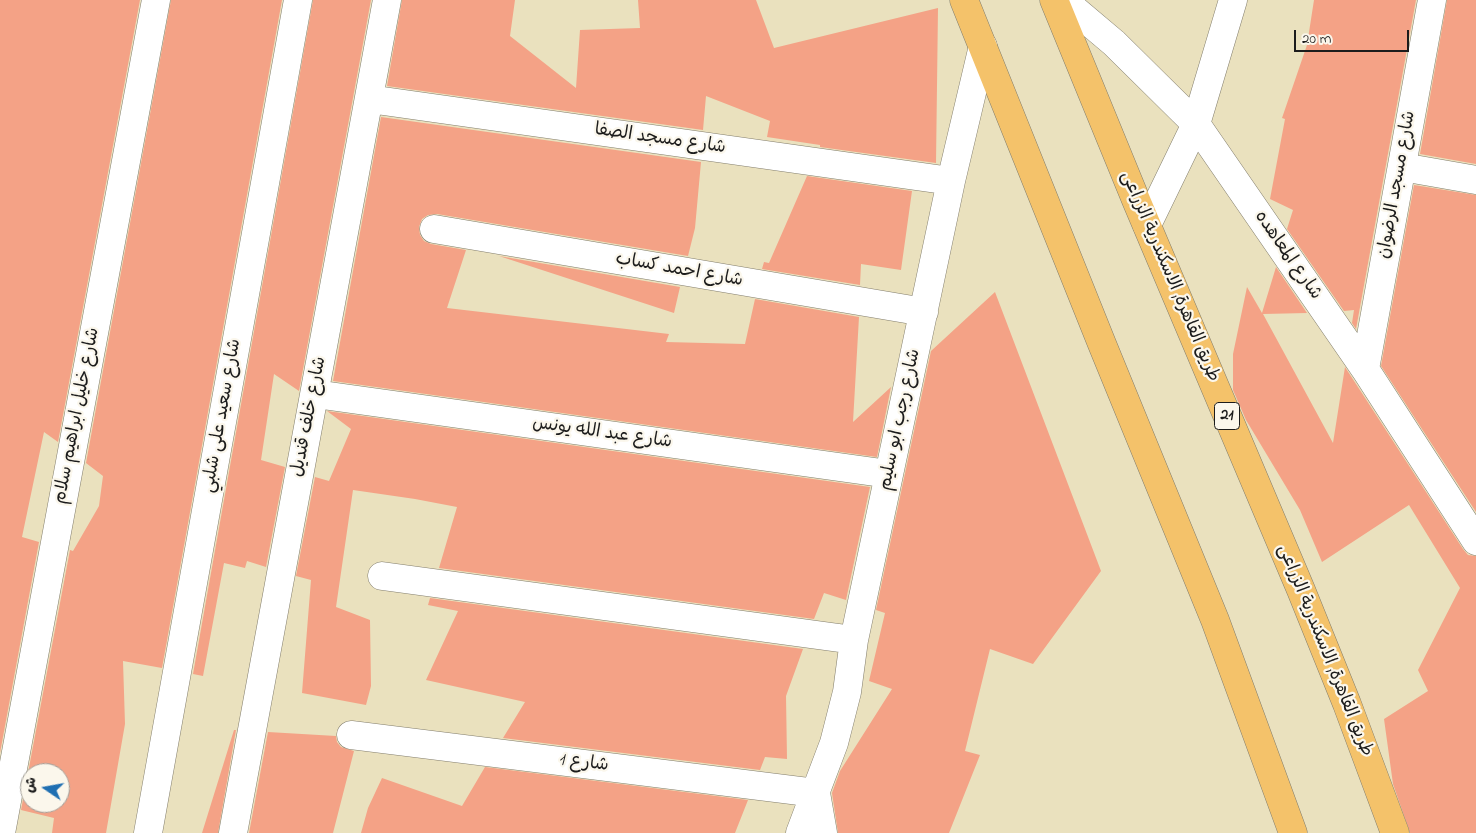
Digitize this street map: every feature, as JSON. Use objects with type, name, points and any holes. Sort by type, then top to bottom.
[{"type":"highway","points":[[964,0],[1098,336],[1215,620],[1293,833]]},
{"type":"highway","name":"طريق القاهرة, الاسكندرية الزراعى","points":[[1054,0],[1304,598],[1347,704],[1395,833]]},
{"type":"street","name":"شارع خليل ابراهيم سلام","points":[[1,833],[156,0]]},
{"type":"street","name":"شارع سعيد على شلبي","points":[[148,833],[298,0]]},
{"type":"street","name":"شارع خلف قنديل","points":[[233,833],[387,0]]},
{"type":"street","name":"شارع المعاهده","points":[[1063,0],[1114,43],[1196,124],[1365,369],[1476,541]]},
{"type":"street","points":[[1147,225],[1196,124],[1233,0]]},
{"type":"street","name":"شارع مسجد الرضوان","points":[[1365,369],[1432,0]]},
{"type":"street","name":"شارع رجب ابو سليم","points":[[800,833],[834,743],[845,700],[854,640],[889,474],[951,181],[983,46]]},
{"type":"street","name":"شارع مسجد الصفا","points":[[369,99],[951,181]]},
{"type":"street","points":[[1402,167],[1476,180]]},
{"type":"street","name":"شارع احمد كساب","points":[[434,230],[924,312]]},
{"type":"street","name":"شارع عبد الله يونس","points":[[315,394],[889,474]]},
{"type":"street","points":[[382,576],[854,640]]},
{"type":"street","name":"شارع 1","points":[[351,735],[816,793]]},
{"type":"street","name":"شارع رجب ابو سليم","points":[[816,793],[823,833]]},
{"type":"building","points":[[0,0],[140,0],[58,442],[44,432],[22,537],[39,542],[0,753]]},
{"type":"building","points":[[171,0],[282,0],[162,668],[123,661],[125,724],[106,833],[52,833],[54,818],[33,813],[70,813],[70,763],[30,763],[70,550],[73,551],[99,506],[103,476],[86,463]]},
{"type":"building","points":[[313,0],[371,0],[299,391],[274,374],[261,460],[285,467],[266,567],[247,561],[245,568],[224,563],[203,676],[193,674]]},
{"type":"building","points":[[402,0],[515,0],[510,36],[576,88],[580,30],[640,28],[638,0],[756,0],[774,48],[938,8],[936,163],[820,147],[820,145],[767,137],[770,121],[706,96],[703,130],[387,86]]},
{"type":"building","points":[[1314,0],[1416,0],[1356,329],[1352,323],[1354,310],[1344,311],[1287,229],[1293,210],[1270,199],[1285,119],[1282,118],[1307,45]]},
{"type":"building","points":[[1447,0],[1476,0],[1476,164],[1420,154]]},
{"type":"building","points":[[381,117],[701,162],[695,228],[688,256],[437,214],[428,215],[422,219],[419,227],[420,235],[424,241],[466,250],[447,308],[669,334],[666,342],[745,344],[755,299],[859,317],[853,422],[891,387],[877,457],[333,381]]},
{"type":"building","points":[[807,176],[912,191],[901,270],[861,264],[860,285],[762,269],[764,262],[769,263]]},
{"type":"building","points":[[1414,185],[1476,195],[1476,512],[1381,366]]},
{"type":"building","points":[[499,256],[680,287],[674,313]]},
{"type":"building","points":[[1276,267],[1307,313],[1263,314],[1333,443],[1345,367],[1463,549],[1468,555],[1476,556],[1476,833],[1410,833],[1393,784],[1384,719],[1428,691],[1418,670],[1460,588],[1409,505],[1322,562],[1300,510],[1246,420],[1233,390],[1233,354],[1247,287],[1262,313]]},
{"type":"building","points":[[995,292],[1101,571],[1033,664],[990,649],[965,751],[980,755],[949,833],[838,833],[832,793],[840,771],[892,689],[869,681],[885,613],[876,610],[931,351]]},
{"type":"building","points":[[327,411],[870,487],[846,600],[824,593],[814,619],[439,568],[457,507],[353,490],[336,607],[370,620],[371,686],[366,705],[302,693],[311,580],[296,576],[315,477],[329,481],[351,429]]},
{"type":"building","points":[[430,598],[803,649],[786,696],[787,759],[765,757],[760,770],[503,738],[525,702],[426,680],[458,611],[428,605]]},
{"type":"building","points":[[234,730],[236,730],[218,833],[202,833]]},
{"type":"building","points":[[268,732],[336,736],[337,742],[341,747],[354,751],[333,833],[249,833]]},
{"type":"building","points":[[485,767],[748,800],[735,833],[361,833],[368,808],[382,778],[462,806]]}]
